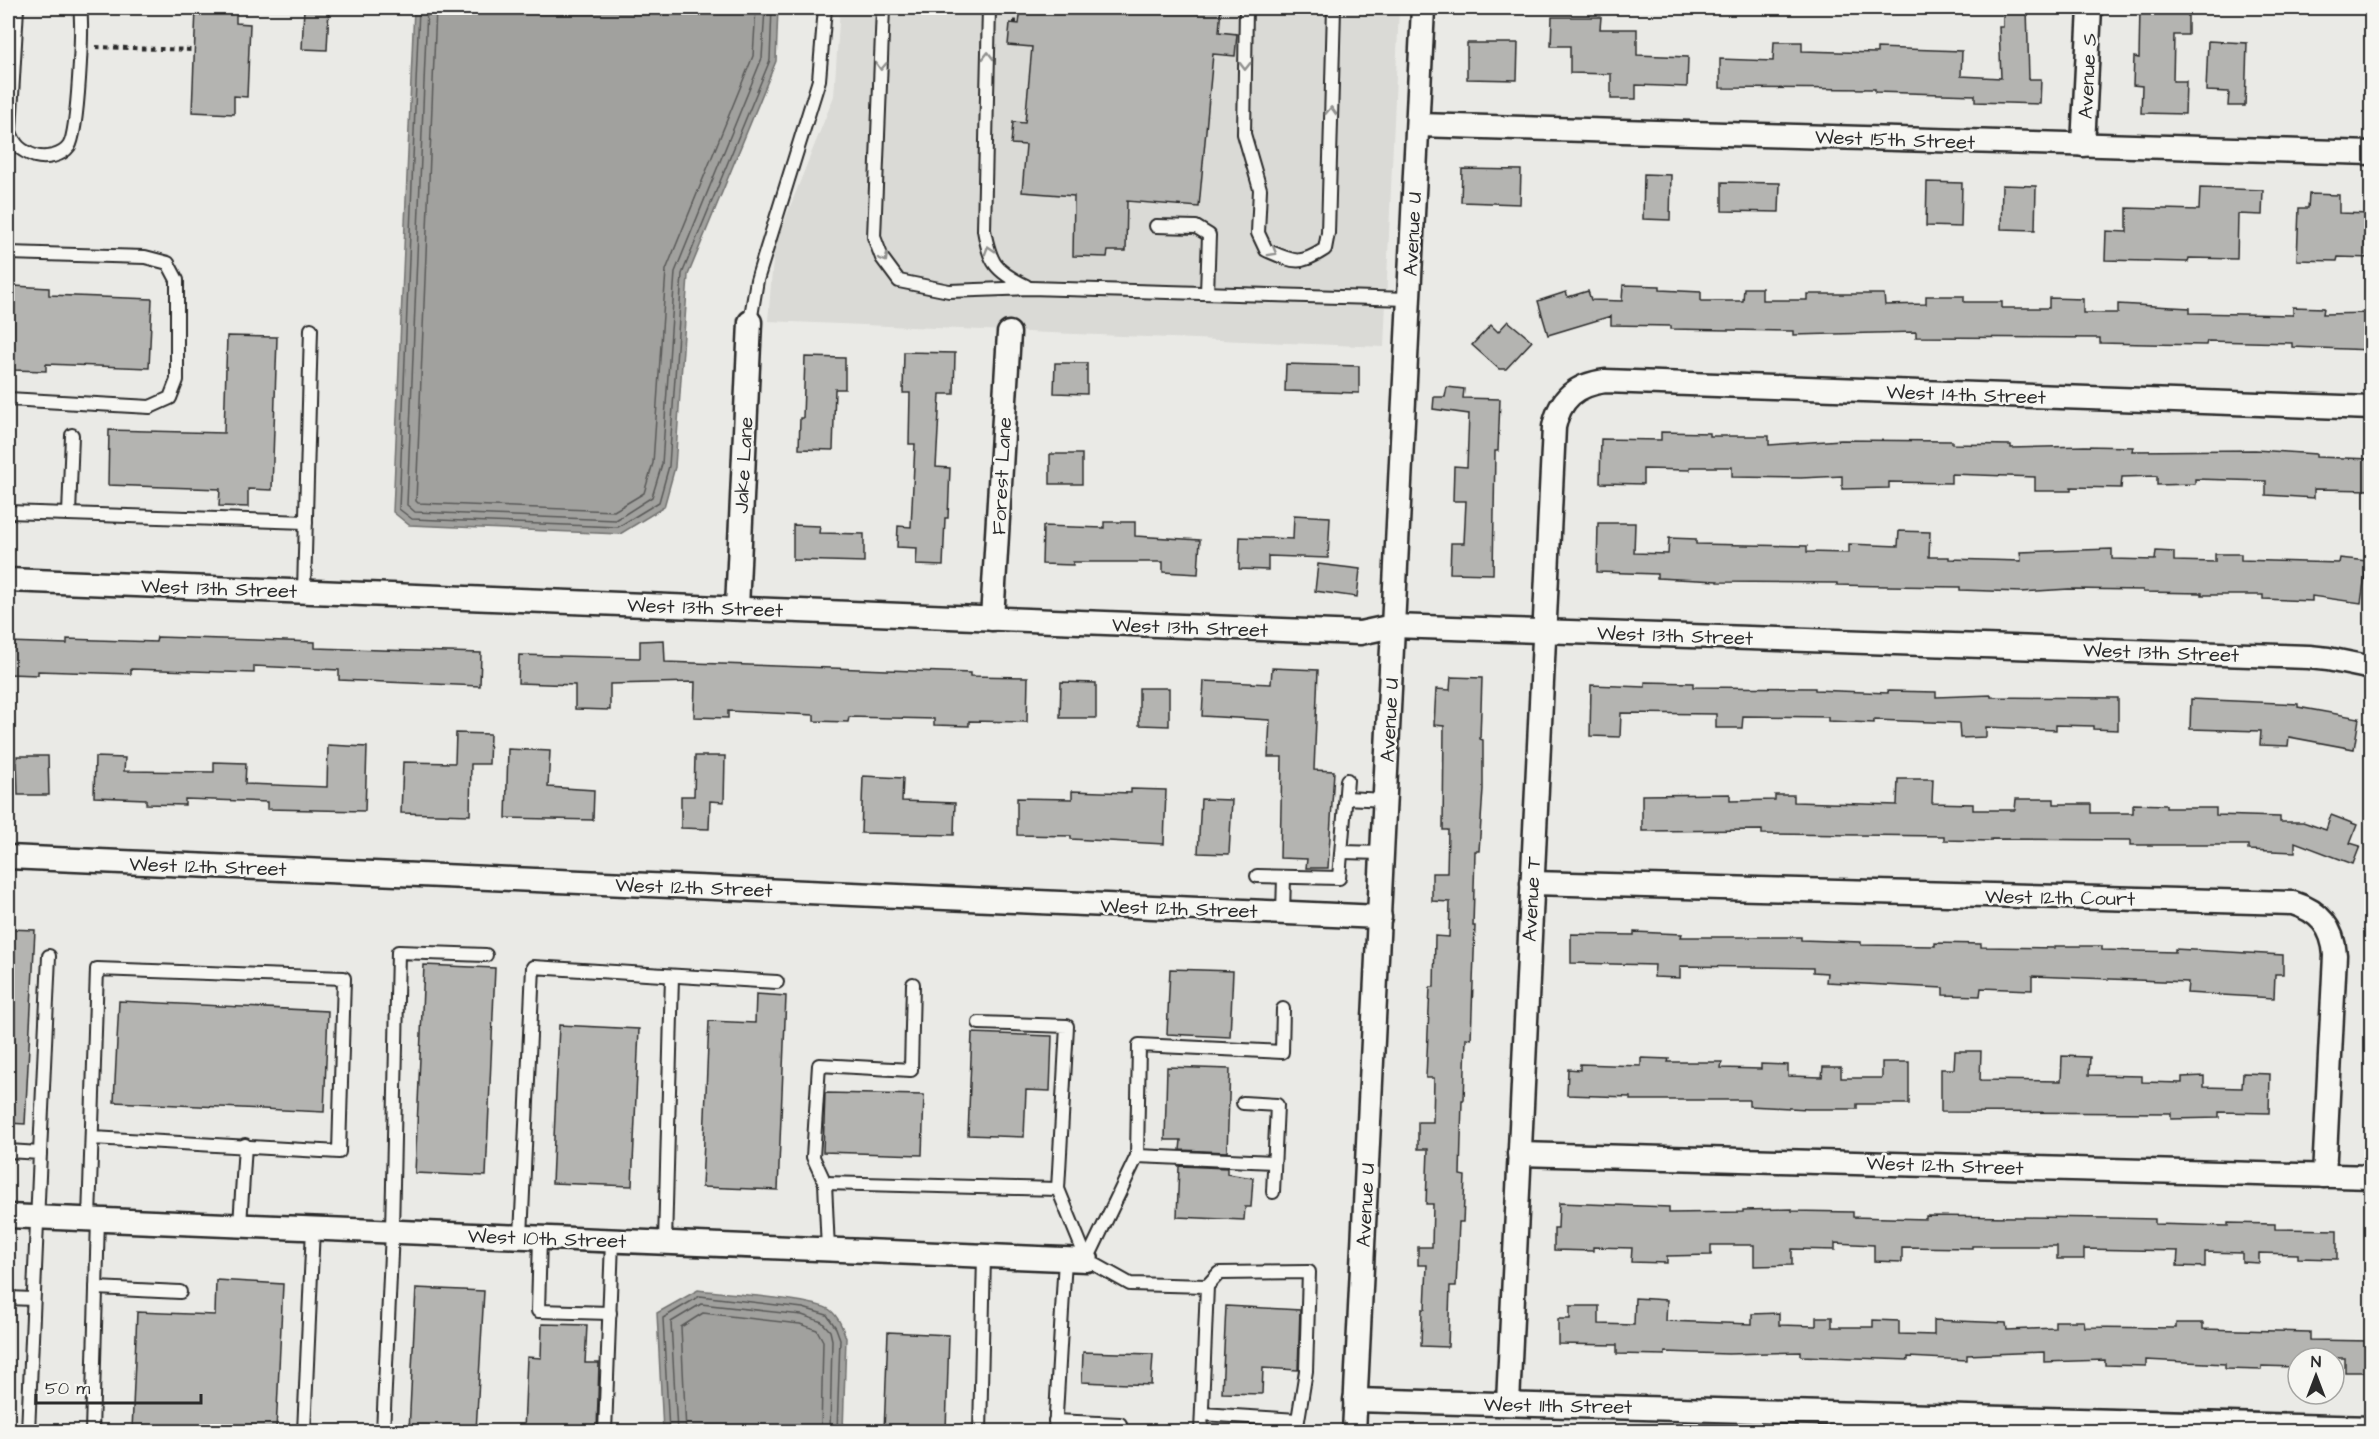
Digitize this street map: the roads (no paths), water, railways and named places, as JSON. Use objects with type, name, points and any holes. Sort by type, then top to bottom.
[{"type":"street","name":"Avenue U","points":[[1354,1431],[1423,8]]},
{"type":"street","name":"Avenue S","points":[[2084,145],[2090,8]]},
{"type":"street","name":"West 15th Street","points":[[1418,125],[2372,153]]},
{"type":"street","name":"Jake Lane","points":[[736,608],[750,322]]},
{"type":"street","name":"Forest Lane","points":[[992,619],[1009,333]]},
{"type":"street","name":"West 14th Street","points":[[1566,398],[1589,383],[1605,381],[2372,408]]},
{"type":"street","name":"Avenue T","points":[[1508,1404],[1554,427],[1557,411],[1566,398]]},
{"type":"street","name":"West 13th Street","points":[[8,580],[1360,633],[1393,626],[2309,657],[2372,668]]},
{"type":"street","name":"West 12th Street","points":[[8,857],[1380,917]]},
{"type":"street","name":"West 12th Court","points":[[1532,883],[2293,903],[2308,907],[2321,916],[2334,939],[2335,955],[2324,1176]]},
{"type":"street","name":"West 12th Street","points":[[1519,1154],[2372,1177]]},
{"type":"street","name":"West 10th Street","points":[[8,1216],[1076,1260]]},
{"type":"street","name":"West 11th Street","points":[[1355,1400],[2372,1428]]},
{"type":"lane","points":[[17,8],[10,131],[13,142],[21,150],[38,157],[57,154],[69,146],[75,133],[80,8]]},
{"type":"lane","points":[[750,322],[757,280],[819,80],[825,8]]},
{"type":"lane","points":[[883,8],[874,237],[882,258],[899,281],[949,291],[1030,288],[1409,299]]},
{"type":"lane","points":[[989,8],[984,230],[989,256],[1005,276],[1030,288]]},
{"type":"lane","points":[[1246,8],[1244,134],[1260,189],[1258,233],[1266,250],[1289,260],[1308,260],[1325,249],[1328,233],[1334,8]]},
{"type":"lane","points":[[1156,226],[1196,227],[1209,235],[1207,293]]},
{"type":"lane","points":[[8,253],[145,256],[168,263],[177,280],[177,380],[170,398],[150,407],[8,399]]},
{"type":"lane","points":[[304,591],[311,329]]},
{"type":"lane","points":[[69,514],[72,435]]},
{"type":"lane","points":[[8,512],[306,522]]},
{"type":"lane","points":[[1257,876],[1339,878],[1347,780]]},
{"type":"lane","points":[[1346,798],[1385,800]]},
{"type":"lane","points":[[1342,852],[1383,853]]},
{"type":"lane","points":[[1283,913],[1284,877]]},
{"type":"lane","points":[[383,1431],[392,1231],[398,952],[486,955]]},
{"type":"lane","points":[[28,1431],[49,956]]},
{"type":"lane","points":[[610,1313],[538,1311],[530,1237],[533,968],[777,982]]},
{"type":"lane","points":[[92,1431],[96,1288],[93,1138],[97,969],[344,978],[339,1152],[93,1138]]},
{"type":"lane","points":[[664,1243],[672,976]]},
{"type":"lane","points":[[828,1250],[825,1183],[813,1157],[819,1065],[911,1070],[913,984]]},
{"type":"lane","points":[[1076,1260],[1137,1156],[1139,1045],[1282,1052],[1283,1009]]},
{"type":"lane","points":[[979,1023],[1067,1026],[1058,1190],[1076,1260],[1055,1426],[1120,1424]]},
{"type":"lane","points":[[1243,1103],[1277,1105],[1273,1192]]},
{"type":"lane","points":[[240,1225],[245,1145]]},
{"type":"lane","points":[[8,1151],[40,1153]]},
{"type":"lane","points":[[1137,1156],[1274,1162]]},
{"type":"lane","points":[[825,1183],[1058,1190]]},
{"type":"lane","points":[[304,1431],[313,1228]]},
{"type":"lane","points":[[606,1431],[612,1240]]},
{"type":"lane","points":[[980,1431],[984,1256]]},
{"type":"lane","points":[[1076,1260],[1130,1284],[1207,1286]]},
{"type":"lane","points":[[1201,1431],[1207,1286],[1219,1273],[1309,1272],[1306,1371],[1296,1426],[1202,1414]]},
{"type":"lane","points":[[96,1288],[180,1292]]},
{"type":"lane","points":[[8,1298],[33,1299]]},
{"type":"water","points":[[414,8],[778,8],[776,61],[688,275],[675,467],[664,507],[620,534],[409,525],[393,512]]},
{"type":"water","points":[[698,1290],[767,1297],[821,1306],[830,1310],[840,1323],[846,1338],[843,1431],[663,1431],[657,1313]]}]
